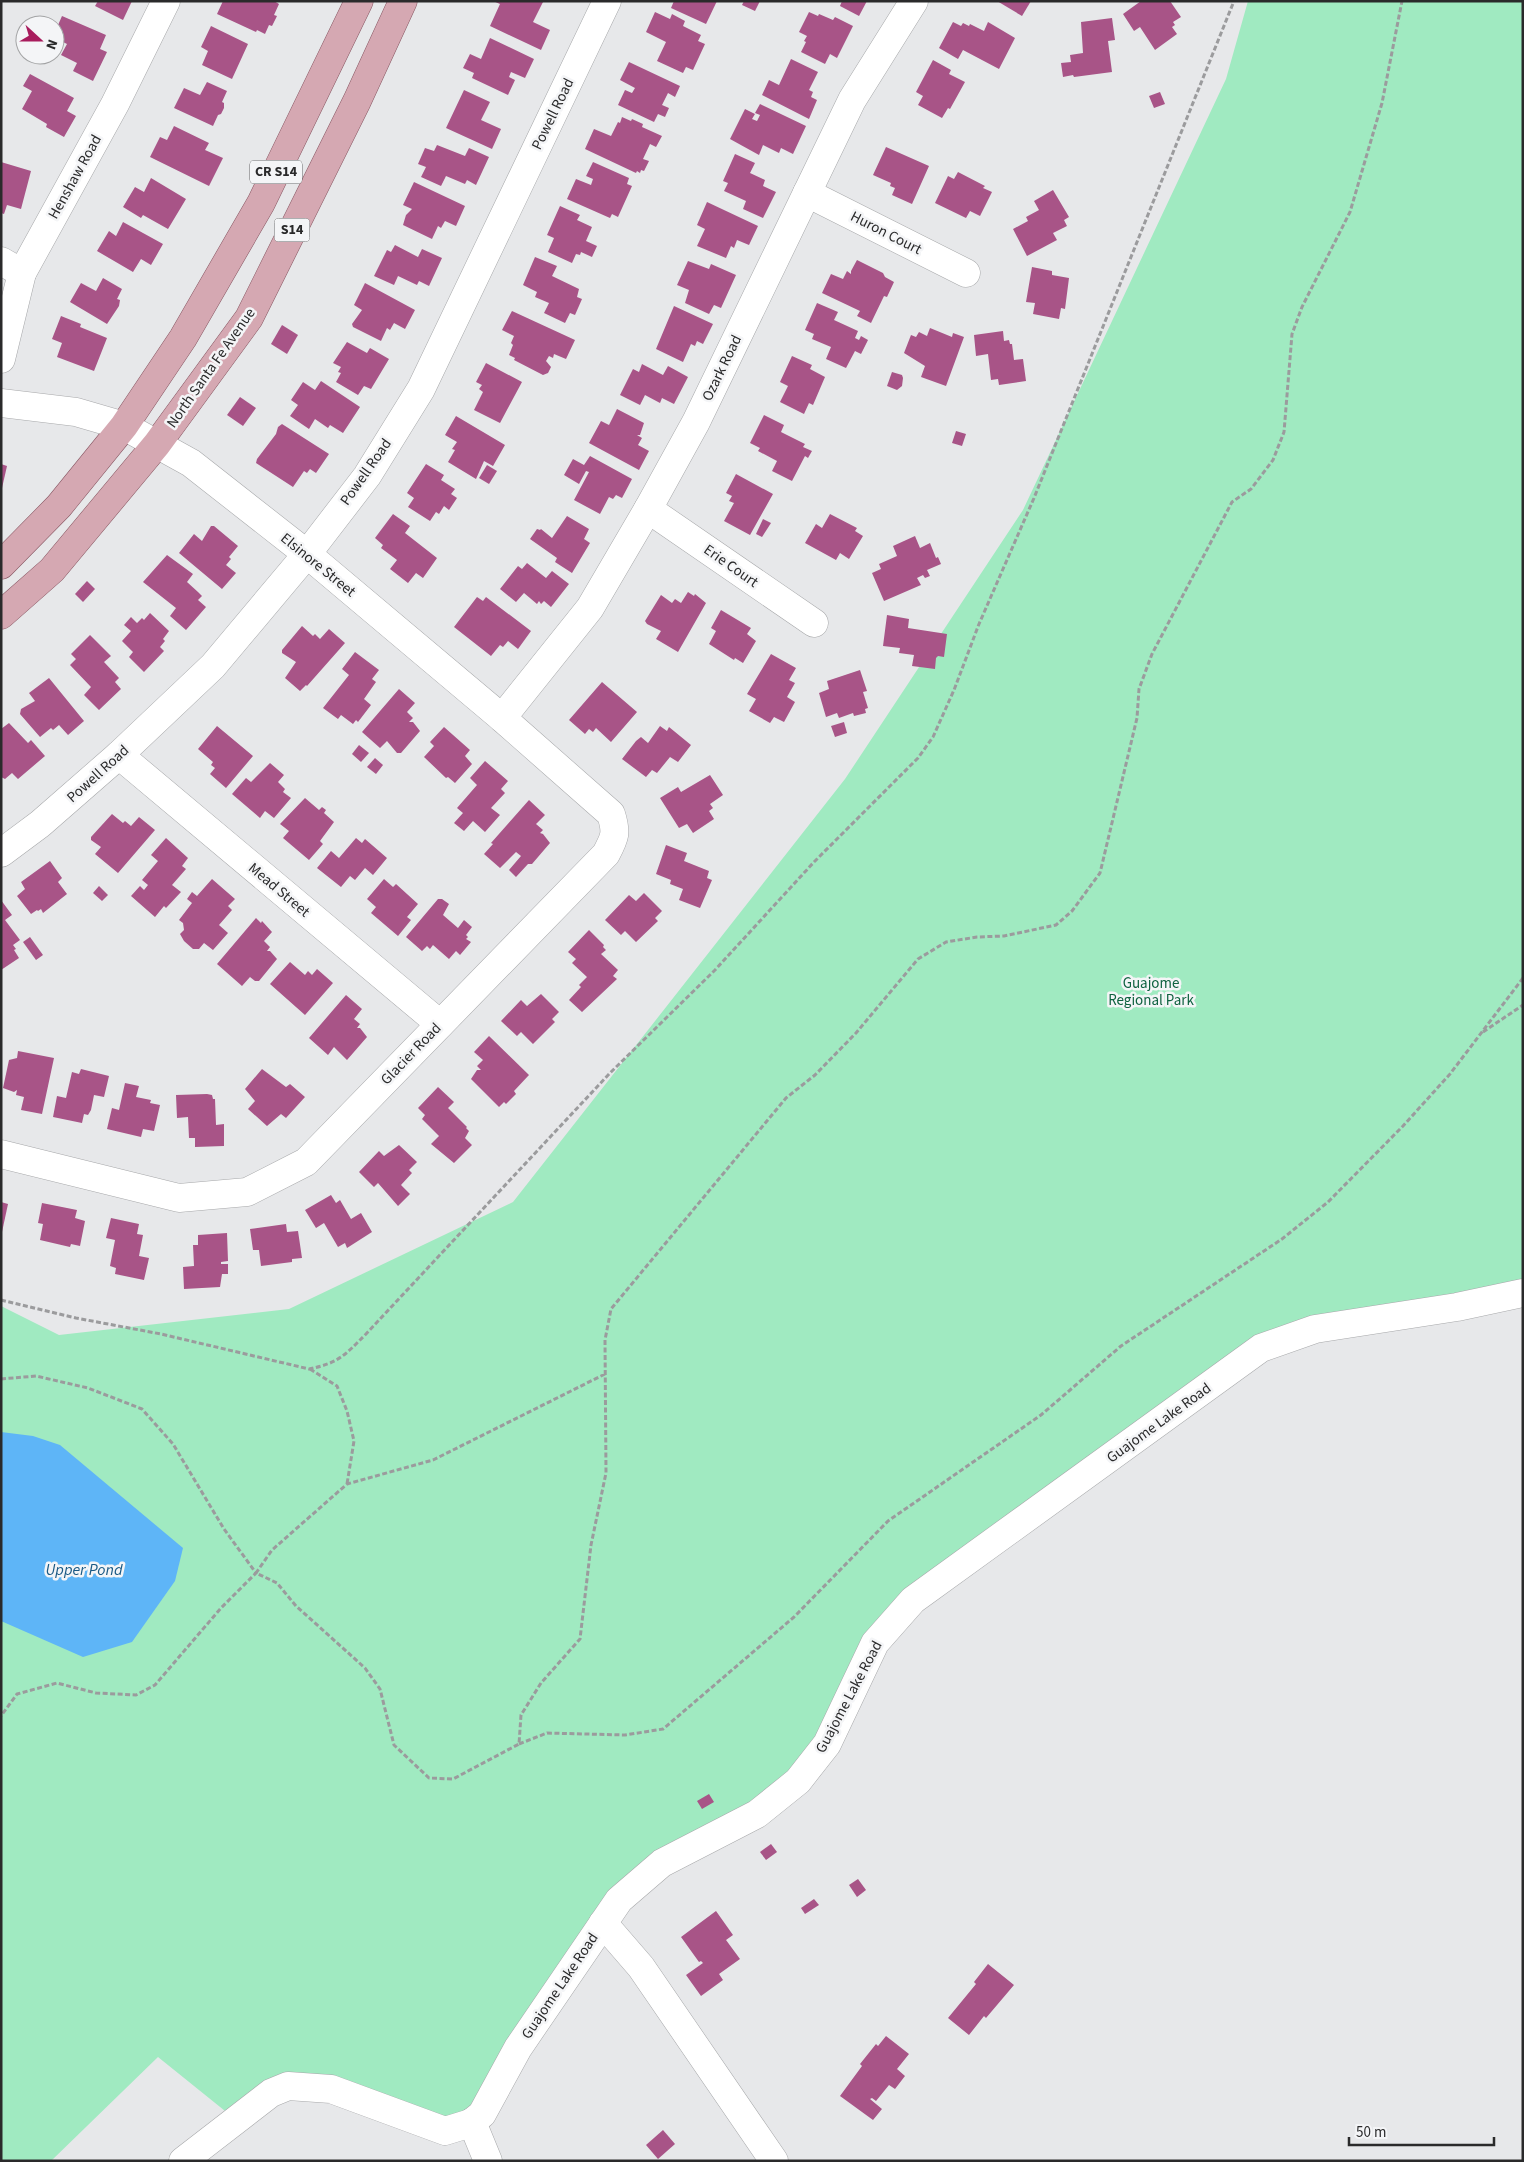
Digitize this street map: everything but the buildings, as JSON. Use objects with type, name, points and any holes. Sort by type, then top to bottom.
[{"type":"main road","name":"CR S14","points":[[1,566],[59,506],[124,426],[183,338],[261,203],[359,1]]},
{"type":"main road","name":"North Santa Fe Avenue","points":[[1,615],[52,570],[157,444],[249,318],[357,101],[402,1]]},
{"type":"street","name":"Henshaw Road","points":[[1,360],[12,267],[115,104],[166,1]]},
{"type":"street","name":"Powell Road","points":[[1,853],[40,824],[119,756],[213,666],[307,554],[367,476],[421,389],[607,1]]},
{"type":"street","name":"Ozark Road","points":[[502,718],[590,608],[648,509],[696,422],[852,100],[914,1]]},
{"type":"street","name":"Huron Court","points":[[807,193],[966,274]]},
{"type":"street","name":"Elsinore Street","points":[[1,403],[76,412],[124,426],[191,463],[307,554],[502,718]]},
{"type":"street","name":"Erie Court","points":[[648,509],[814,623]]},
{"type":"street","name":"Glacier Road","points":[[1,1154],[179,1198],[246,1192],[306,1162],[606,854],[616,836],[611,814],[502,718]]},
{"type":"street","name":"Mead Street","points":[[119,756],[440,1024]]},
{"type":"street","name":"Guajome Lake Road","points":[[472,2122],[482,2114],[518,2048],[619,1900],[662,1863],[757,1814],[798,1781],[827,1744],[875,1643],[912,1600],[1261,1348],[1314,1329],[1457,1306],[1523,1293]]},
{"type":"street","points":[[604,1923],[641,1967],[774,2161]]},
{"type":"street","points":[[183,2161],[271,2093],[288,2086],[332,2089],[445,2131],[472,2122],[488,2161]]},
{"type":"path","points":[[310,1369],[326,1366],[340,1360],[366,1334],[610,1073],[715,970],[814,862],[918,758],[933,737],[954,690],[979,624],[1038,489],[1234,1]]},
{"type":"path","points":[[519,1744],[521,1715],[541,1683],[580,1638],[591,1545],[606,1474],[605,1340],[611,1309],[786,1098],[815,1075],[856,1033],[918,959],[946,942],[977,937],[1004,936],[1056,925],[1072,911],[1100,873],[1137,718],[1139,689],[1152,654],[1232,502],[1251,489],[1273,460],[1284,432],[1292,334],[1302,307],[1350,212],[1382,103],[1402,1]]},
{"type":"path","points":[[1,1379],[36,1376],[88,1388],[142,1409],[173,1444],[224,1528],[256,1573],[277,1583],[303,1612],[365,1668],[380,1689],[394,1745],[429,1778],[453,1779],[519,1744],[547,1733],[625,1735],[664,1729],[794,1617],[888,1521],[1041,1415],[1121,1346],[1282,1239],[1328,1202],[1450,1074],[1523,978]]},
{"type":"path","points":[[1480,1033],[1523,1006]]},
{"type":"path","points":[[1,1300],[76,1318],[161,1334],[310,1369],[337,1386],[347,1411],[354,1441],[347,1484]]},
{"type":"path","points":[[1,1716],[17,1694],[57,1683],[96,1693],[136,1695],[154,1685],[221,1608],[256,1573],[272,1550],[347,1484],[434,1460],[605,1374]]},
{"type":"green space","name":"Guajome Regional Park","points":[[1248,1],[1523,1],[1523,1294],[1306,1331],[914,1599],[811,1768],[654,1868],[464,2126],[323,2087],[235,2119],[158,2057],[51,2161],[1,2161],[1,1306],[59,1335],[289,1309],[513,1202],[845,779],[1023,510],[1226,79]]},
{"type":"water","name":"Upper Pond","points":[[1,1432],[33,1436],[60,1445],[183,1548],[175,1581],[132,1642],[83,1657],[1,1621]]}]
